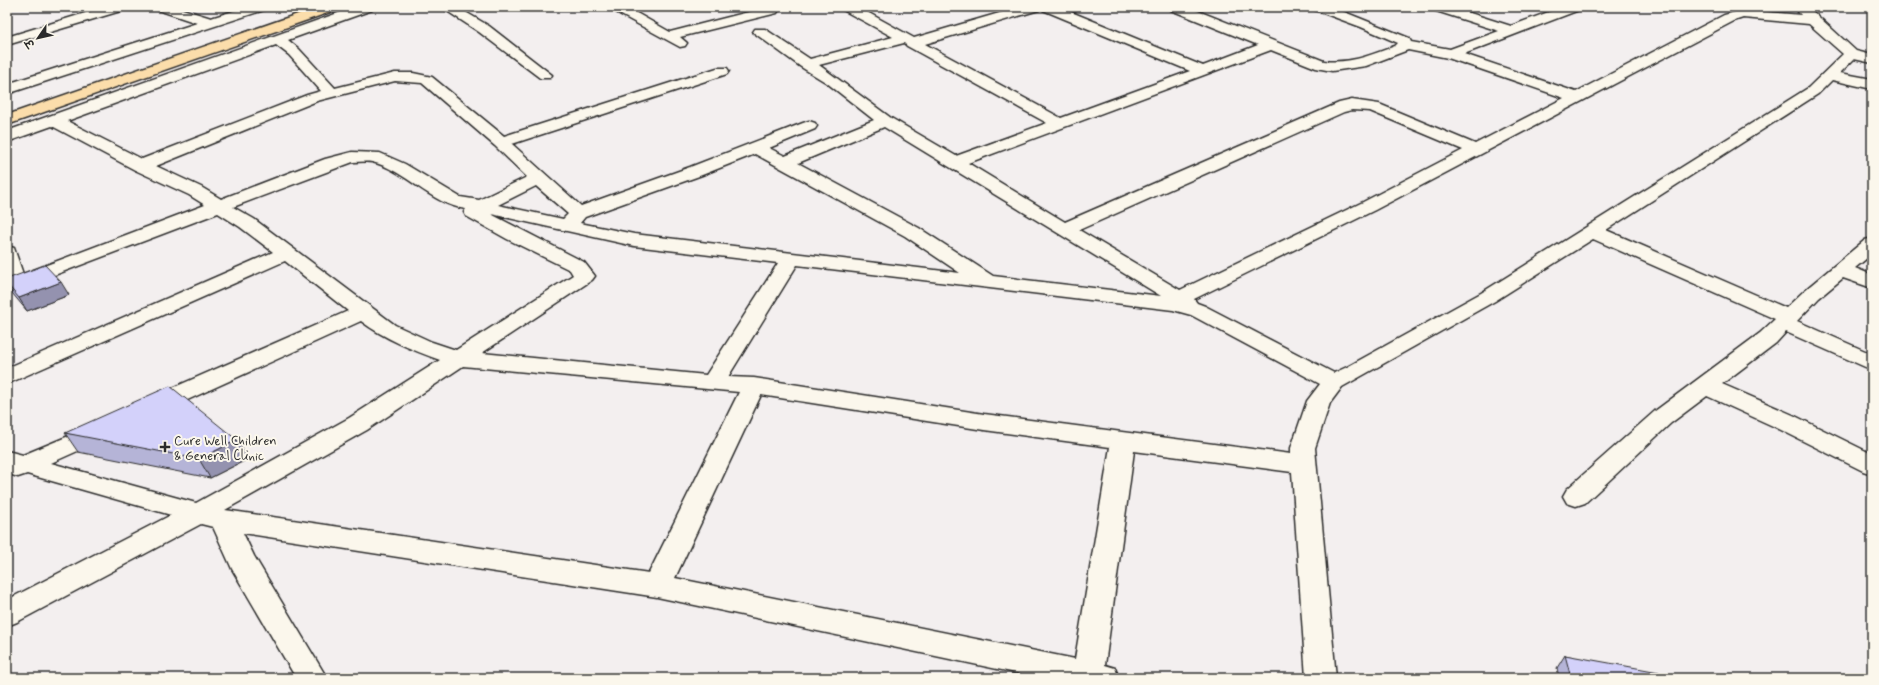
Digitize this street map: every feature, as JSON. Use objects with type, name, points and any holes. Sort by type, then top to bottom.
[{"type":"highway","points":[[7,106],[300,7]]},
{"type":"highway","points":[[7,120],[330,7]]},
{"type":"street","points":[[7,41],[119,7]]},
{"type":"street","points":[[163,7],[212,23]]},
{"type":"street","points":[[7,89],[259,7]]},
{"type":"street","points":[[7,137],[368,7]]},
{"type":"street","points":[[448,7],[484,29],[544,75]]},
{"type":"street","points":[[806,64],[864,48],[909,41],[1034,7]]},
{"type":"street","points":[[1048,7],[1202,71]]},
{"type":"street","points":[[1176,7],[1321,65],[1338,68],[1350,66],[1400,49],[1405,45]]},
{"type":"street","points":[[1320,7],[1366,24],[1404,41],[1405,45],[1451,54],[1578,98]]},
{"type":"street","points":[[1438,7],[1512,31]]},
{"type":"street","points":[[1451,54],[1574,7]]},
{"type":"street","points":[[623,8],[686,46]]},
{"type":"street","points":[[856,8],[909,41],[1060,124]]},
{"type":"street","points":[[1194,14],[1212,9]]},
{"type":"street","points":[[1723,9],[1743,14],[1807,14],[1851,54],[1872,59]]},
{"type":"street","points":[[669,36],[772,10]]},
{"type":"street","points":[[1179,298],[1369,206],[1729,18],[1743,14]]},
{"type":"street","points":[[760,32],[838,84],[885,121],[953,163],[1064,228],[1198,310],[1334,382]]},
{"type":"street","points":[[278,39],[294,52],[332,93]]},
{"type":"street","points":[[953,163],[1271,45]]},
{"type":"street","points":[[1321,678],[1303,448],[1319,401],[1334,382],[1355,372],[1488,297],[1813,91],[1851,54]]},
{"type":"street","points":[[501,142],[722,71]]},
{"type":"street","points":[[1828,75],[1872,84]]},
{"type":"street","points":[[141,166],[297,104],[332,93],[395,77],[414,77],[427,80],[501,142],[538,178],[572,219]]},
{"type":"street","points":[[1064,228],[1339,108],[1352,105],[1373,107],[1476,150]]},
{"type":"street","points":[[53,120],[141,166],[195,191],[248,223],[387,330],[424,348],[458,358],[712,384],[754,386],[984,422],[1304,465]]},
{"type":"street","points":[[786,162],[885,121]]},
{"type":"street","points":[[572,219],[809,126]]},
{"type":"street","points":[[755,147],[786,162],[912,232],[990,283]]},
{"type":"street","points":[[7,252],[12,285],[331,163],[352,157],[374,157],[393,165],[514,235],[577,266],[585,276],[358,424],[211,517],[7,614]]},
{"type":"street","points":[[481,206],[538,178]]},
{"type":"street","points":[[456,202],[572,219],[634,240],[1173,304],[1198,310]]},
{"type":"street","points":[[1591,231],[1786,320],[1872,363]]},
{"type":"street","points":[[1576,496],[1663,417],[1768,338],[1812,294],[1872,244]]},
{"type":"street","points":[[7,377],[287,253]]},
{"type":"street","points":[[712,384],[791,259]]},
{"type":"street","points":[[1841,270],[1872,282]]},
{"type":"street","points":[[12,466],[126,419],[364,312]]},
{"type":"street","points":[[657,586],[754,386]]},
{"type":"street","points":[[1704,386],[1784,421],[1872,465]]},
{"type":"street","points":[[12,466],[211,517],[657,586],[1096,677],[1123,441]]},
{"type":"street","points":[[211,517],[242,560],[312,678]]},
{"type":"building","points":[[45,265],[61,282],[19,298],[7,284],[7,279]]},
{"type":"building","points":[[170,386],[237,440],[199,459],[65,433]]},
{"type":"building","points":[[1565,655],[1659,672],[1660,678],[1571,678]]},
{"type":"place","name":"Cure Well Children & General Clinic","points":[[165,447]]}]
